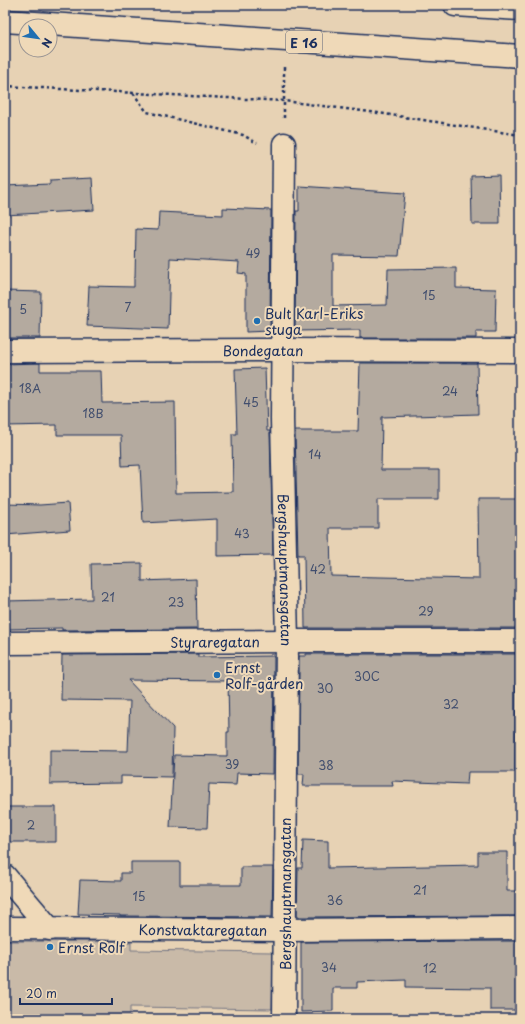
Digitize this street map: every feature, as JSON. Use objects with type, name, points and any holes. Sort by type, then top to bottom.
[{"type":"main road","points":[[455,5],[520,9]]},
{"type":"main road","name":"E 16","points":[[5,21],[520,56]]},
{"type":"main road","name":"Bergshauptmansgatan","points":[[284,144],[282,419],[287,641],[284,1019]]},
{"type":"main road","name":"Bondegatan","points":[[5,351],[520,351]]},
{"type":"main road","name":"Styraregatan","points":[[5,643],[520,641]]},
{"type":"main road","points":[[5,876],[50,929]]},
{"type":"main road","name":"Konstvaktaregatan","points":[[5,928],[285,930],[520,928]]},
{"type":"path","points":[[284,64],[284,119]]},
{"type":"path","points":[[5,86],[284,101],[378,113],[520,135]]},
{"type":"path","points":[[132,92],[147,112],[243,135],[256,141],[265,152],[284,168]]},
{"type":"shaded area","points":[[5,941],[131,942],[131,950],[273,952],[272,1009],[130,1007],[130,1019],[5,1019]]},
{"type":"building","points":[[499,175],[500,224],[472,224],[471,176]]},
{"type":"building","points":[[92,178],[94,210],[5,215],[5,186],[50,184],[50,180]]},
{"type":"building","points":[[299,186],[405,193],[399,256],[333,255],[333,306],[387,305],[388,269],[456,268],[456,288],[496,289],[495,332],[476,332],[476,338],[360,338],[360,330],[295,331],[296,211],[299,211]]},
{"type":"building","points":[[223,208],[271,210],[270,331],[246,332],[246,274],[238,273],[239,262],[170,258],[168,329],[87,326],[89,286],[134,287],[136,229],[158,230],[159,212],[223,215]]},
{"type":"building","points":[[5,291],[41,292],[40,338],[5,338]]},
{"type":"building","points":[[40,363],[40,371],[101,371],[102,403],[175,402],[176,493],[233,492],[232,434],[237,434],[235,369],[265,368],[267,431],[270,431],[273,555],[217,556],[217,519],[143,523],[140,465],[122,466],[121,435],[57,435],[57,425],[5,426],[5,364]]},
{"type":"building","points":[[360,363],[477,363],[478,414],[382,417],[381,470],[439,470],[439,499],[378,499],[378,528],[330,528],[331,576],[479,579],[478,499],[520,499],[520,626],[516,626],[516,628],[305,628],[304,555],[298,555],[295,431],[358,431]]},
{"type":"building","points":[[68,503],[70,530],[5,535],[5,504],[40,505]]},
{"type":"building","points":[[142,563],[142,581],[196,579],[197,629],[5,629],[5,601],[92,599],[91,564]]},
{"type":"building","points":[[198,654],[198,657],[274,656],[273,774],[237,773],[236,785],[209,784],[207,828],[170,827],[174,755],[227,756],[227,732],[229,732],[228,681],[128,680],[173,728],[172,777],[121,776],[121,783],[50,784],[50,750],[128,751],[130,701],[61,700],[62,655]]},
{"type":"building","points":[[306,654],[516,654],[515,772],[468,772],[467,784],[392,781],[393,786],[303,786],[304,774],[298,774],[299,656],[306,656]]},
{"type":"building","points":[[5,807],[56,807],[56,842],[5,842]]},
{"type":"building","points":[[303,840],[328,841],[328,868],[478,865],[478,852],[507,852],[507,891],[518,891],[518,916],[297,917],[298,868],[302,868]]},
{"type":"building","points":[[131,862],[180,862],[180,885],[241,885],[241,867],[273,867],[272,917],[120,916],[78,914],[80,880],[121,881],[121,873],[131,873]]},
{"type":"building","points":[[518,941],[518,948],[520,948],[520,1010],[490,1010],[490,988],[406,987],[406,980],[357,982],[357,988],[333,988],[333,1011],[301,1012],[301,942]]},
{"type":"place","name":"Bult Karl-Eriks stuga","points":[[257,321]]},
{"type":"place","name":"Ernst Rolf-gården","points":[[217,675]]},
{"type":"place","name":"Ernst Rolf","points":[[50,947]]}]
